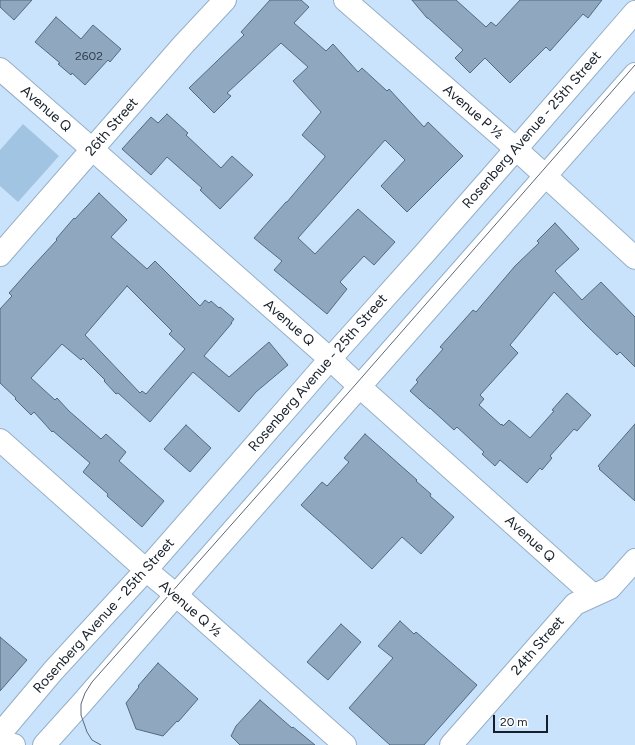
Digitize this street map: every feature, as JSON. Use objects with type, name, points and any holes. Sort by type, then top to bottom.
[{"type":"street","name":"26th Street","points":[[0,255],[183,45],[225,0]]},
{"type":"street","name":"Avenue P ½","points":[[345,0],[516,149],[635,258]]},
{"type":"street","name":"Rosenberg Avenue - 25th Street","points":[[0,734],[53,671],[146,570],[635,12]]},
{"type":"street","name":"Avenue Q","points":[[0,69],[330,359],[593,595]]},
{"type":"street","points":[[44,745],[635,74]]},
{"type":"street","name":"Avenue Q ½","points":[[0,440],[345,745]]},
{"type":"street","name":"24th Street","points":[[451,745],[574,604],[610,588],[635,560]]},
{"type":"street","points":[[0,741],[14,745]]},
{"type":"shaded area","points":[[23,124],[59,156],[18,202],[0,186],[0,150]]},
{"type":"building","points":[[0,0],[32,0],[14,20],[0,7]]},
{"type":"building","points":[[270,0],[301,0],[309,7],[294,23],[326,51],[333,44],[358,72],[362,68],[387,91],[389,89],[424,127],[428,122],[463,156],[407,212],[381,186],[405,160],[385,140],[298,238],[315,254],[358,209],[395,242],[374,265],[364,256],[340,282],[347,289],[327,314],[274,270],[282,261],[254,238],[325,157],[302,135],[321,112],[293,81],[308,67],[281,43],[227,93],[231,96],[214,113],[189,88],[244,35],[241,32]]},
{"type":"building","points":[[412,0],[456,0],[486,27],[491,22],[496,26],[520,0],[602,0],[588,18],[583,14],[550,51],[546,47],[510,83],[485,58],[470,73],[455,58],[463,50],[427,18]]},
{"type":"building","points":[[56,17],[81,39],[93,25],[121,49],[110,62],[108,60],[85,85],[72,73],[71,75],[58,64],[60,63],[35,42]]},
{"type":"building","points":[[167,114],[188,133],[186,135],[221,168],[232,156],[253,175],[220,209],[200,190],[202,188],[167,157],[151,175],[122,149],[151,117],[158,123]]},
{"type":"building","points":[[99,193],[127,220],[111,237],[147,269],[155,261],[200,306],[205,300],[209,303],[211,301],[234,319],[204,356],[229,377],[269,342],[288,365],[256,392],[239,412],[193,372],[150,422],[118,393],[116,394],[104,381],[105,380],[83,358],[81,360],[62,344],[31,378],[55,400],[57,398],[69,411],[101,439],[106,434],[126,452],[119,461],[164,501],[142,527],[83,472],[90,463],[53,431],[52,432],[34,412],[31,415],[0,383],[0,309],[12,296],[9,293],[57,240],[56,239],[74,218],[75,219]],"holes":[[[127,286],[172,331],[169,334],[185,349],[146,394],[142,391],[140,393],[85,335]]]},
{"type":"building","points":[[555,223],[579,249],[555,271],[582,300],[601,282],[635,317],[635,367],[620,352],[617,355],[554,292],[510,345],[518,353],[480,395],[484,399],[479,405],[501,425],[502,424],[503,426],[509,420],[530,438],[554,411],[552,410],[567,393],[591,415],[577,431],[574,429],[550,456],[552,458],[542,470],[540,468],[527,483],[500,460],[495,466],[482,454],[484,452],[457,427],[454,430],[410,391],[418,382],[416,380],[443,349],[440,347],[473,310],[476,312],[515,266],[539,243],[537,241]]},
{"type":"building","points":[[635,424],[635,501],[599,469],[600,468],[598,466]]},
{"type":"building","points":[[186,425],[211,448],[190,472],[164,449]]},
{"type":"building","points":[[365,434],[417,480],[416,481],[431,494],[430,496],[454,517],[421,554],[402,537],[372,569],[301,505],[322,482],[327,486],[349,462],[344,458]]},
{"type":"building","points":[[400,621],[414,634],[416,632],[477,685],[424,745],[390,745],[349,708],[393,658],[378,646]]},
{"type":"building","points":[[341,624],[361,642],[328,680],[307,662]]},
{"type":"building","points":[[0,637],[27,660],[0,691]]},
{"type":"building","points":[[158,663],[198,699],[178,722],[177,721],[163,736],[136,729],[126,703],[139,687],[138,686]]},
{"type":"building","points":[[260,700],[292,728],[293,727],[315,745],[240,745],[231,736],[236,726]]},
{"type":"tram line","points":[[101,745],[92,740],[87,732],[81,715],[81,704],[85,693],[92,682],[356,384],[635,65]]}]
